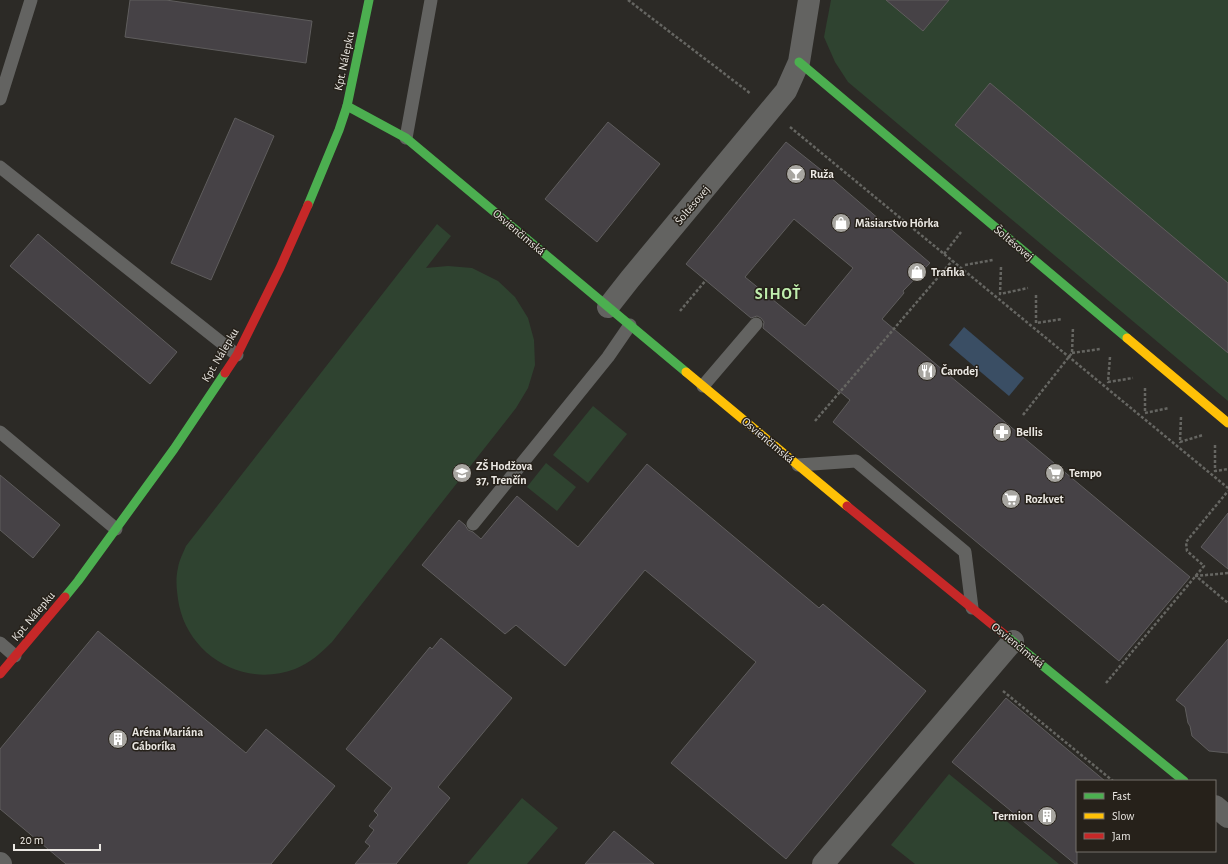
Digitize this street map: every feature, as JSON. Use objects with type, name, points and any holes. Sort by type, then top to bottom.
[{"type":"street","name":"Kpt. Nálepku","points":[[0,674],[78,581],[174,449],[236,354],[280,268],[316,187],[339,130],[347,106],[369,0]]},
{"type":"street","name":"Šoltésovej","points":[[608,307],[786,91],[799,62],[810,0]]},
{"type":"street","name":"Šoltésovej","points":[[799,62],[1228,423]]},
{"type":"street","name":"Osvienčimská","points":[[347,106],[406,138],[703,386],[1183,780]]},
{"type":"street","points":[[823,864],[984,676],[1012,641]]},
{"type":"street","points":[[1216,807],[1228,817]]},
{"type":"lane","points":[[0,99],[31,0]]},
{"type":"lane","points":[[406,138],[431,0]]},
{"type":"lane","points":[[0,167],[236,354]]},
{"type":"lane","points":[[703,386],[756,324]]},
{"type":"lane","points":[[473,524],[604,361],[630,325]]},
{"type":"lane","points":[[0,432],[116,529]]},
{"type":"lane","points":[[798,464],[856,461],[965,552],[972,608]]},
{"type":"lane","points":[[0,643],[15,656]]},
{"type":"path","points":[[628,0],[770,111],[1228,489],[1186,542],[1187,551],[1204,566],[1089,703]]},
{"type":"path","points":[[944,254],[964,228]]},
{"type":"path","points":[[965,265],[994,260]]},
{"type":"path","points":[[815,421],[952,261]]},
{"type":"path","points":[[1001,266],[1000,294],[1029,288]]},
{"type":"path","points":[[680,311],[706,280]]},
{"type":"path","points":[[1036,294],[1036,323],[1065,318]]},
{"type":"path","points":[[1023,415],[1072,353],[1073,324]]},
{"type":"path","points":[[1072,353],[1103,349]]},
{"type":"path","points":[[1110,354],[1108,382],[1138,377]]},
{"type":"path","points":[[1142,417],[1145,413],[1145,383]]},
{"type":"path","points":[[1145,413],[1174,407]]},
{"type":"path","points":[[1181,412],[1180,442],[1208,434]]},
{"type":"path","points":[[1215,440],[1215,471],[1228,469]]},
{"type":"path","points":[[1196,576],[1228,573]]},
{"type":"path","points":[[1196,576],[1228,603]]},
{"type":"path","points":[[984,676],[1112,780]]},
{"type":"green space","points":[[831,0],[1228,0],[1228,401],[848,82],[835,62],[824,37]]},
{"type":"green space","points":[[437,224],[451,236],[426,268],[448,266],[472,268],[498,281],[515,297],[528,318],[534,340],[535,365],[528,388],[516,408],[332,642],[324,650],[300,667],[276,674],[257,674],[239,671],[222,664],[207,653],[195,640],[185,623],[179,605],[177,573],[180,560],[186,546]]},
{"type":"green space","points":[[593,406],[627,434],[588,483],[553,455]]},
{"type":"green space","points":[[546,463],[576,487],[557,511],[527,487]]},
{"type":"green space","points":[[949,774],[1059,864],[915,864],[891,845]]},
{"type":"green space","points":[[522,798],[558,828],[527,864],[467,864]]},
{"type":"water","points":[[964,327],[1024,378],[1009,396],[949,345]]},
{"type":"building","points":[[130,0],[166,0],[312,21],[306,63],[125,37]]},
{"type":"building","points":[[886,0],[949,0],[923,31]]},
{"type":"building","points":[[990,83],[1228,283],[1228,353],[955,125]]},
{"type":"building","points":[[235,118],[274,136],[211,280],[171,263]]},
{"type":"building","points":[[608,122],[660,164],[597,242],[545,199]]},
{"type":"building","name":"Rozkvet","points":[[786,142],[830,177],[930,263],[903,291],[904,293],[882,319],[1190,577],[1119,661],[833,422],[850,400],[763,328],[764,322],[761,318],[757,316],[751,318],[686,264]],"holes":[[[794,219],[853,268],[805,326],[745,277]]]},
{"type":"building","points":[[38,234],[177,352],[150,384],[10,266]]},
{"type":"building","points":[[647,464],[819,608],[823,604],[926,691],[786,859],[671,763],[756,662],[645,570],[565,666],[516,625],[505,634],[422,565],[459,520],[468,530],[473,532],[481,539],[517,496],[578,547]]},
{"type":"building","points":[[0,475],[60,525],[33,558],[0,530]]},
{"type":"building","points":[[1228,513],[1228,569],[1201,547]]},
{"type":"building","name":"Aréna Mariána Gáboríka","points":[[98,631],[246,753],[266,729],[335,786],[271,864],[66,864],[0,809],[0,749]]},
{"type":"building","points":[[441,638],[512,698],[438,787],[450,798],[396,864],[355,864],[370,846],[365,842],[374,830],[369,826],[378,815],[374,811],[392,788],[346,749],[430,647],[432,649]]},
{"type":"building","points":[[1228,639],[1228,753],[1209,751],[1192,736],[1185,707],[1176,700]]},
{"type":"building","name":"Termion","points":[[1006,698],[1104,780],[1076,780],[1077,864],[1075,864],[952,762]]},
{"type":"building","points":[[614,831],[654,864],[585,864]]},
{"type":"traffic: fast","points":[[308,205],[339,130],[347,106],[369,0]]},
{"type":"traffic: fast","points":[[799,62],[1127,338]]},
{"type":"traffic: fast","points":[[347,106],[406,138],[686,372]]},
{"type":"traffic: fast","points":[[65,597],[174,449],[225,373]]},
{"type":"traffic: fast","points":[[1005,635],[1183,780]]},
{"type":"traffic: slow","points":[[1127,338],[1228,423]]},
{"type":"traffic: slow","points":[[686,372],[847,506]]},
{"type":"traffic: jam","points":[[225,373],[237,355],[280,268],[308,205]]},
{"type":"traffic: jam","points":[[847,506],[1005,635]]},
{"type":"traffic: jam","points":[[0,674],[65,597]]},
{"type":"place","name":"Ruža","points":[[796,174]]},
{"type":"place","name":"Mäsiarstvo Hôrka","points":[[841,223]]},
{"type":"place","name":"Trafika","points":[[917,272]]},
{"type":"place","name":"Čarodej","points":[[927,371]]},
{"type":"place","name":"Bellis","points":[[1002,432]]},
{"type":"place","name":"ZŠ Hodžova 37, Trenčín","points":[[462,473]]},
{"type":"place","name":"Tempo","points":[[1055,473]]},
{"type":"place","name":"Rozkvet","points":[[1011,499]]},
{"type":"place","name":"Aréna Mariána Gáboríka","points":[[118,739]]},
{"type":"place","name":"Termion","points":[[1047,816]]},
{"type":"district","name":"SIHOŤ","points":[[778,294]]}]
